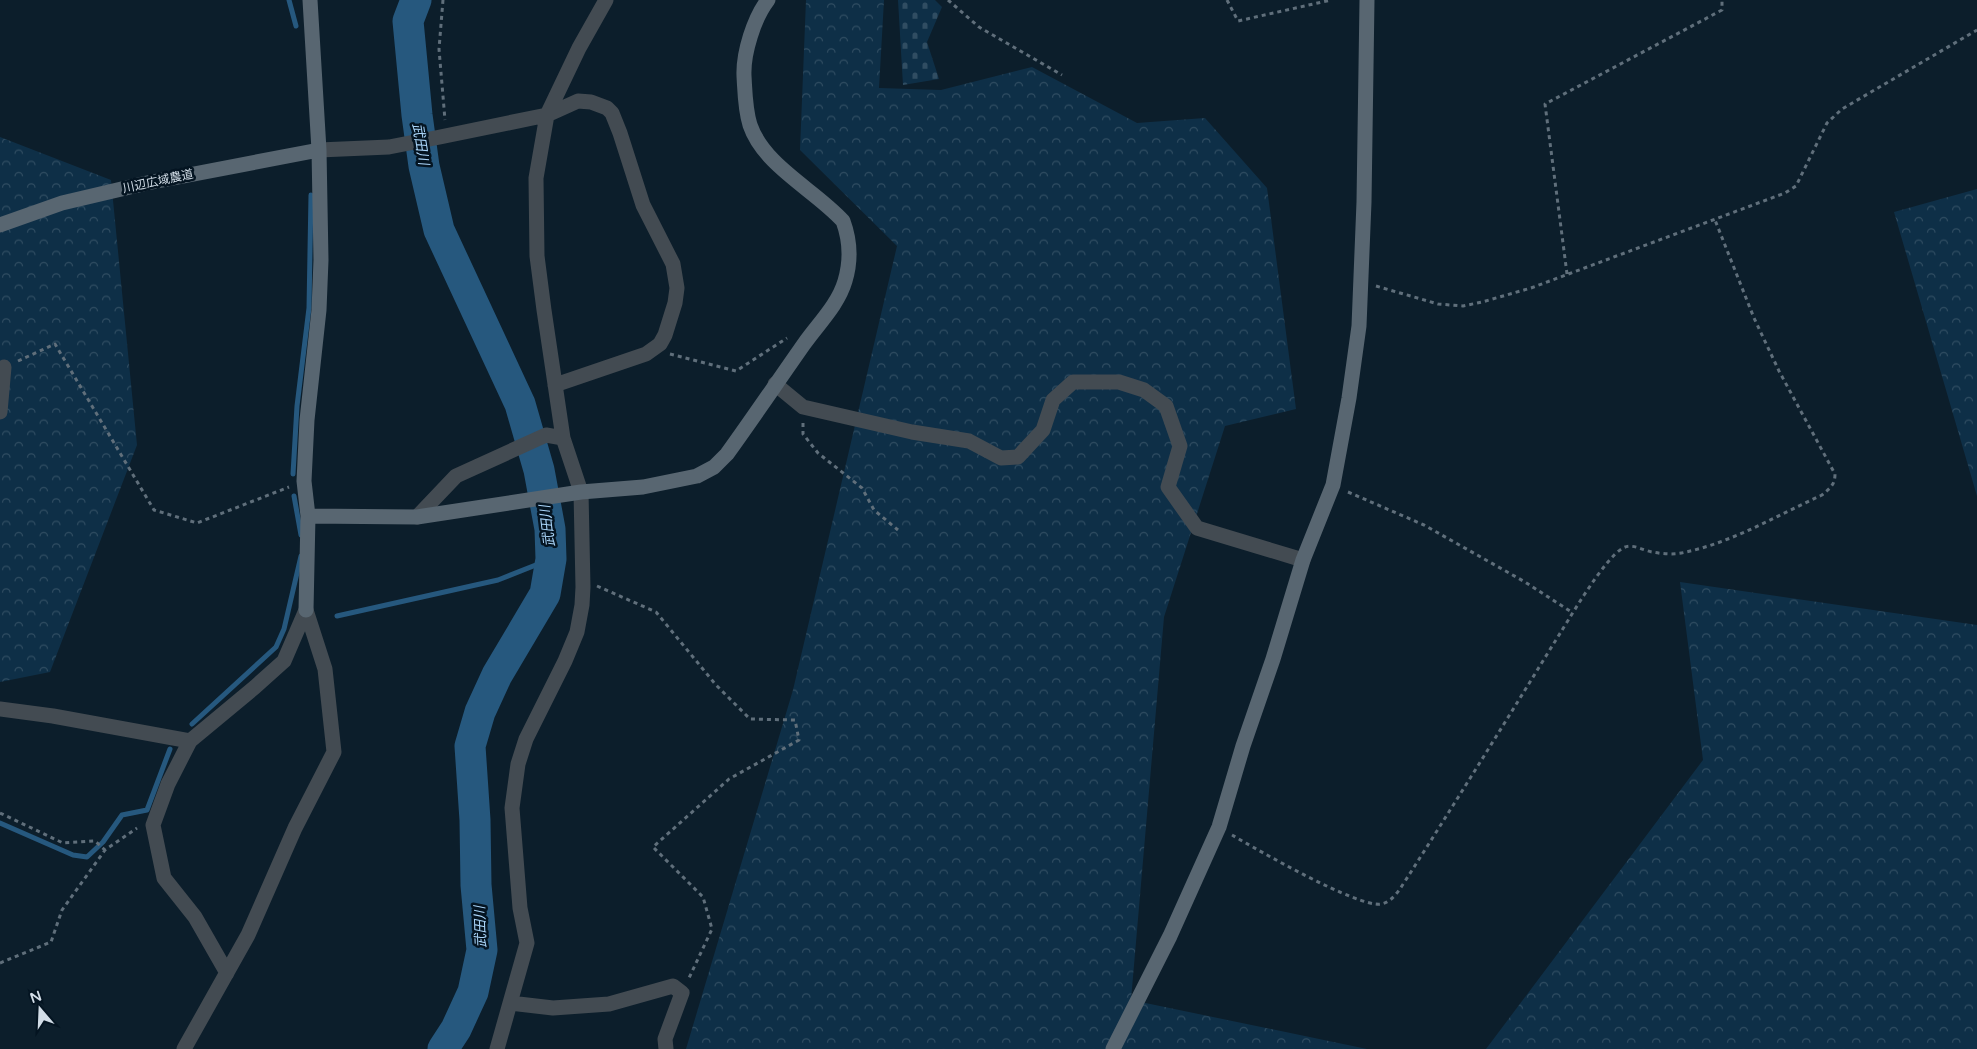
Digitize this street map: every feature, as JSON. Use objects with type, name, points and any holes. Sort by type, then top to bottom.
[{"type":"street","points":[[184,1049],[248,935],[295,828],[334,752],[325,669],[306,610],[308,516],[304,481],[307,420],[319,310],[321,260],[319,150],[310,0]]},
{"type":"street","points":[[497,1049],[527,943],[520,908],[512,808],[518,764],[526,739],[577,632],[582,605],[581,492],[563,438],[555,384],[537,256],[535,227],[536,178],[547,115],[579,48],[606,0]]},
{"type":"street","points":[[308,516],[416,517],[581,492],[643,487],[697,476],[714,467],[727,454],[775,384],[837,301],[846,280],[850,247],[843,221],[777,164],[758,141],[751,126],[745,104],[744,70],[746,51],[754,27],[768,0]]},
{"type":"street","points":[[1113,1049],[1170,936],[1219,827],[1303,560],[1332,485],[1349,398],[1359,326],[1362,282],[1367,0]]},
{"type":"street","points":[[319,150],[389,147],[443,137],[547,115],[578,101],[591,102],[607,108],[616,121],[643,205],[669,252],[678,288],[665,335],[656,347],[646,354],[555,384]]},
{"type":"street","name":"川辺広域農道","points":[[0,225],[62,203],[319,150]]},
{"type":"street","points":[[0,412],[4,367]]},
{"type":"street","points":[[775,384],[803,407],[912,432],[969,441],[1001,458],[1018,457],[1043,430],[1053,400],[1073,382],[1119,382],[1144,390],[1166,406],[1180,446],[1168,487],[1197,528],[1303,560]]},
{"type":"street","points":[[416,517],[456,476],[546,434],[563,438]]},
{"type":"street","points":[[227,973],[195,917],[164,878],[153,825],[168,784],[190,741],[284,661],[306,610]]},
{"type":"street","points":[[0,709],[53,716],[190,741]]},
{"type":"street","points":[[510,1003],[553,1008],[609,1004],[673,986],[682,993],[665,1038],[666,1049]]},
{"type":"path","points":[[443,0],[439,49],[443,137]]},
{"type":"path","points":[[948,0],[980,26],[1062,75]]},
{"type":"path","points":[[1227,0],[1238,21],[1331,0]]},
{"type":"path","points":[[1567,274],[1546,104],[1722,10],[1722,0]]},
{"type":"path","points":[[1362,282],[1438,304],[1463,306],[1531,288],[1785,194],[1796,186],[1827,123],[1842,109],[1977,30]]},
{"type":"path","points":[[1219,827],[1260,851],[1355,898],[1372,904],[1387,902],[1394,896],[1409,875],[1573,613],[1611,558],[1624,547],[1631,546],[1650,552],[1669,554],[1684,553],[1702,547],[1739,533],[1822,495],[1835,482],[1835,474],[1775,363],[1737,277],[1715,220]]},
{"type":"path","points":[[656,347],[672,355],[736,371],[795,333]]},
{"type":"path","points":[[4,367],[55,344],[154,510],[197,523],[304,481]]},
{"type":"path","points":[[803,407],[803,434],[818,453],[862,488],[874,510],[898,530]]},
{"type":"path","points":[[1332,485],[1424,525],[1525,582],[1573,613]]},
{"type":"path","points":[[583,580],[656,612],[716,685],[750,719],[795,720],[799,740],[729,780],[653,847],[703,897],[712,929],[682,993]]},
{"type":"path","points":[[0,813],[63,843],[95,840],[105,850]]},
{"type":"path","points":[[0,963],[51,942],[62,910],[105,850],[134,828],[153,825]]},
{"type":"green space","points":[[806,0],[884,0],[879,88],[941,90],[1032,67],[1137,123],[1205,118],[1267,188],[1296,409],[1225,426],[1164,617],[1131,1000],[1367,1049],[686,1049],[793,690],[897,246],[800,150]]},
{"type":"green space","points":[[898,0],[935,0],[942,7],[927,42],[939,79],[903,85]]},
{"type":"green space","points":[[0,137],[111,180],[137,445],[50,672],[0,682]]},
{"type":"green space","points":[[1977,189],[1977,496],[1894,212]]},
{"type":"green space","points":[[1680,582],[1977,625],[1977,1049],[1486,1049],[1703,760]]},
{"type":"waterway","points":[[289,0],[296,26]]},
{"type":"waterway","name":"武田川","points":[[416,0],[408,21],[417,115],[424,166],[439,230],[520,404],[539,470],[550,529],[551,559],[545,594],[497,675],[480,712],[470,746],[475,820],[476,885],[482,950],[473,992],[456,1029],[443,1049]]},
{"type":"waterway","points":[[293,474],[297,406],[309,308],[311,195]]},
{"type":"waterway","points":[[294,496],[301,535]]},
{"type":"waterway","points":[[192,724],[276,647],[284,629],[301,556]]},
{"type":"waterway","points":[[337,616],[498,580],[551,559]]},
{"type":"waterway","points":[[0,823],[73,855],[87,857],[103,842],[122,815],[147,810],[170,749]]}]
